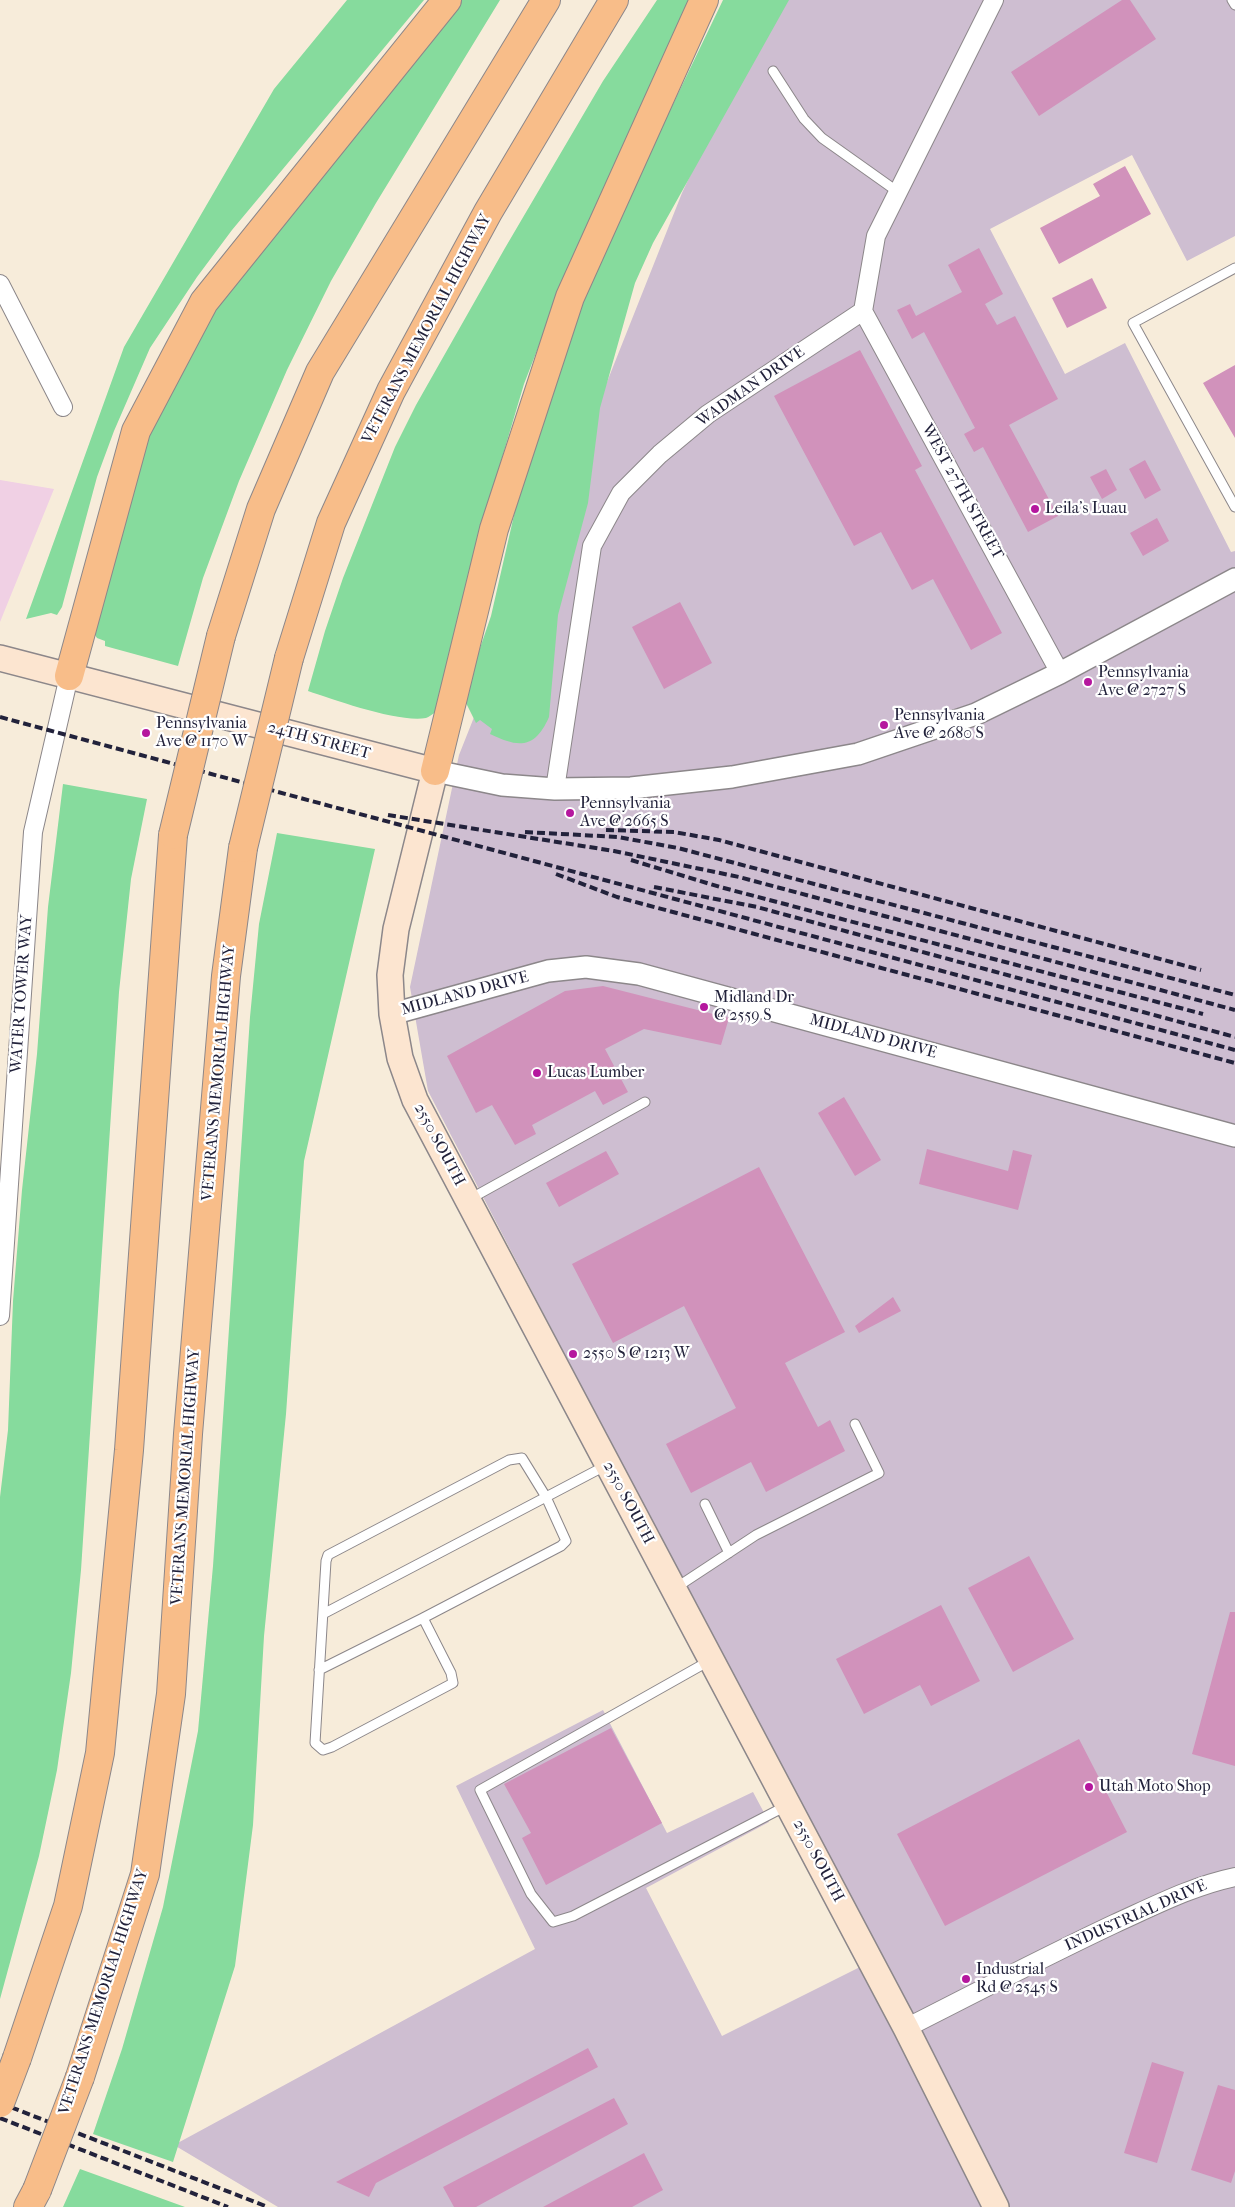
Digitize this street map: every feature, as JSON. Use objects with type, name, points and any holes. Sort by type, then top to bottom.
[{"type":"highway","points":[[69,676],[136,431],[204,302],[447,0]]},
{"type":"highway","points":[[0,2103],[68,1906],[100,1753],[129,1450],[173,835],[221,636],[261,509],[320,372],[546,0]]},
{"type":"highway","name":"VETERANS MEMORIAL HIGHWAY","points":[[32,2198],[80,2077],[145,1874],[171,1694],[188,1434],[225,996],[243,848],[289,658],[331,522],[391,391],[488,212],[614,0]]},
{"type":"highway","points":[[434,771],[494,529],[570,297],[704,0]]},
{"type":"main road","name":"24TH STREET","points":[[0,658],[434,771]]},
{"type":"main road","name":"2550 SOUTH","points":[[434,771],[396,929],[390,975],[392,1014],[400,1058],[415,1100],[906,2028],[996,2207]]},
{"type":"street","points":[[863,311],[876,236],[994,0]]},
{"type":"street","points":[[0,284],[5,307],[63,407]]},
{"type":"street","name":"WEST 27TH STREET","points":[[863,311],[1060,673]]},
{"type":"street","name":"WADMAN DRIVE","points":[[554,789],[592,546],[621,493],[660,454],[708,414],[863,311]]},
{"type":"street","points":[[434,771],[502,785],[554,789],[630,788],[732,777],[858,754],[976,714],[1060,673],[1235,579]]},
{"type":"street","name":"WATER TOWER WAY","points":[[0,1316],[33,832],[69,676]]},
{"type":"street","name":"MIDLAND DRIVE","points":[[392,1014],[548,971],[586,967],[639,974],[1235,1136]]},
{"type":"street","name":"INDUSTRIAL DRIVE","points":[[906,2028],[1083,1939],[1215,1881],[1235,1877]]},
{"type":"lane","points":[[1232,0],[1235,5]]},
{"type":"lane","points":[[773,71],[804,119],[822,138],[898,192]]},
{"type":"lane","points":[[1235,268],[1133,323],[1235,507]]},
{"type":"lane","points":[[468,1200],[645,1102]]},
{"type":"lane","points":[[674,1589],[756,1535],[879,1473],[855,1424]]},
{"type":"lane","points":[[319,1670],[561,1546],[566,1541],[546,1497],[527,1462],[522,1458],[517,1458],[328,1555],[326,1561],[319,1670],[315,1743],[323,1750],[340,1743],[453,1683],[451,1673],[423,1618]]},
{"type":"lane","points":[[323,1614],[608,1464]]},
{"type":"lane","points":[[705,1504],[729,1553]]},
{"type":"lane","points":[[711,1659],[480,1790],[528,1887],[552,1922],[573,1916],[788,1805]]},
{"type":"shaded area","points":[[772,0],[1235,0],[1235,236],[1187,261],[1132,155],[990,229],[1065,374],[1125,343],[1231,552],[1235,551],[1235,2207],[278,2207],[174,2145],[535,1949],[456,1786],[603,1710],[667,1833],[753,1792],[769,1822],[646,1888],[722,2036],[878,1958],[428,1091],[410,987],[459,755],[682,193]]},
{"type":"shaded area","points":[[0,480],[54,489],[0,622]]},
{"type":"green space","points":[[347,0],[424,0],[232,230],[197,277],[150,348],[114,431],[97,477],[62,607],[57,615],[51,613],[26,619],[124,347],[274,89]]},
{"type":"green space","points":[[460,0],[500,0],[376,203],[331,281],[287,370],[239,481],[203,578],[178,666],[105,646],[105,641],[97,638],[93,632],[138,458],[197,337],[222,300]]},
{"type":"green space","points":[[657,0],[696,0],[553,309],[524,384],[479,535],[436,712],[426,718],[400,717],[367,710],[308,691],[325,631],[343,578],[395,447],[416,405],[603,81]]},
{"type":"green space","points":[[723,0],[789,0],[653,243],[635,283],[600,408],[588,503],[558,615],[549,717],[544,727],[532,740],[525,743],[509,742],[490,734],[492,729],[480,720],[476,723],[466,703],[466,689],[491,616],[517,502],[578,312],[639,175]]},
{"type":"green space","points":[[63,784],[147,799],[131,879],[119,992],[81,1570],[71,1673],[57,1770],[39,1856],[0,1999],[0,1497],[8,1430],[13,1301],[22,1190],[37,1054],[48,907]]},
{"type":"green space","points":[[277,833],[375,849],[304,1161],[286,1414],[264,1636],[253,1825],[235,1966],[173,2162],[93,2134],[122,2049],[163,1907],[198,1731],[213,1566],[250,1017],[259,924]]},
{"type":"green space","points":[[80,2169],[185,2207],[63,2207]]},
{"type":"building","points":[[1122,0],[1130,0],[1156,39],[1039,116],[1011,72]]},
{"type":"building","points":[[1125,166],[1151,214],[1059,264],[1040,228],[1100,196],[1093,184]]},
{"type":"building","points":[[979,248],[1003,294],[985,304],[997,325],[1015,316],[1058,399],[1009,425],[1058,516],[1028,532],[983,447],[974,452],[964,434],[975,428],[924,332],[912,339],[897,310],[910,304],[916,316],[962,292],[948,265]]},
{"type":"building","points":[[1092,278],[1107,308],[1067,328],[1052,298]]},
{"type":"building","points":[[860,350],[922,466],[915,470],[1002,633],[971,650],[933,579],[912,590],[881,532],[854,546],[774,396]]},
{"type":"building","points":[[1235,365],[1235,438],[1203,383]]},
{"type":"building","points":[[1145,460],[1161,490],[1145,499],[1129,469]]},
{"type":"building","points":[[1106,469],[1117,490],[1102,499],[1090,477]]},
{"type":"building","points":[[1157,518],[1169,541],[1143,556],[1130,533]]},
{"type":"building","points":[[680,602],[712,663],[664,689],[632,627]]},
{"type":"building","name":"Lucas Lumber","points":[[603,986],[729,1018],[721,1045],[644,1029],[605,1049],[628,1092],[603,1105],[595,1091],[532,1125],[536,1134],[515,1145],[492,1105],[476,1113],[447,1056],[565,991]]},
{"type":"building","points":[[844,1097],[881,1160],[855,1176],[818,1113]]},
{"type":"building","points":[[927,1149],[1008,1171],[1013,1150],[1032,1155],[1018,1210],[919,1184]]},
{"type":"building","points":[[606,1151],[619,1174],[559,1207],[546,1183]]},
{"type":"building","points":[[759,1167],[845,1332],[785,1363],[818,1427],[830,1420],[845,1451],[766,1492],[751,1462],[691,1493],[666,1444],[736,1408],[684,1306],[613,1343],[572,1264]]},
{"type":"building","points":[[893,1297],[901,1311],[859,1333],[855,1326]]},
{"type":"building","points":[[1029,1556],[1074,1639],[1013,1672],[968,1588]]},
{"type":"building","points":[[941,1605],[980,1681],[931,1706],[920,1685],[864,1714],[836,1659]]},
{"type":"building","points":[[1230,1612],[1235,1612],[1235,1766],[1192,1754]]},
{"type":"building","points":[[611,1728],[662,1823],[546,1885],[522,1838],[531,1833],[504,1784]]},
{"type":"building","points":[[1079,1739],[1127,1832],[945,1926],[897,1834]]},
{"type":"building","points":[[588,2048],[598,2067],[376,2183],[369,2197],[336,2182]]},
{"type":"building","points":[[1152,2062],[1184,2072],[1157,2163],[1124,2153]]},
{"type":"building","points":[[1218,2085],[1235,2090],[1235,2171],[1231,2183],[1191,2170]]},
{"type":"building","points":[[614,2098],[628,2124],[476,2207],[454,2207],[443,2187]]},
{"type":"building","points":[[644,2153],[663,2190],[632,2207],[543,2207]]},
{"type":"railway","points":[[0,717],[1235,1050]]},
{"type":"railway","points":[[388,815],[614,851],[739,877],[1235,1010]]},
{"type":"railway","points":[[606,830],[674,832],[719,840],[1201,970]]},
{"type":"railway","points":[[525,832],[618,837],[678,848],[1235,995]]},
{"type":"railway","points":[[631,860],[720,887],[1203,1014]]},
{"type":"railway","points":[[556,874],[617,897],[1235,1063]]},
{"type":"railway","points":[[654,887],[757,907],[1235,1037]]},
{"type":"railway","points":[[0,2103],[268,2207]]},
{"type":"railway","points":[[0,2118],[228,2207]]},
{"type":"place","name":"Leila's Luau","points":[[1035,509]]},
{"type":"place","name":"Pennsylvania Ave @ 2727 S","points":[[1088,682]]},
{"type":"place","name":"Pennsylvania Ave @ 2680 S","points":[[884,725]]},
{"type":"place","name":"Pennsylvania Ave @ 1170 W","points":[[146,733]]},
{"type":"place","name":"Pennsylvania Ave @ 2665 S","points":[[570,813]]},
{"type":"place","name":"Midland Dr @ 2559 S","points":[[704,1007]]},
{"type":"place","name":"Lucas Lumber","points":[[537,1073]]},
{"type":"place","name":"2550 S @ 1213 W","points":[[573,1354]]},
{"type":"place","name":"Utah Moto Shop","points":[[1089,1787]]},
{"type":"place","name":"Industrial Rd @ 2545 S","points":[[966,1979]]}]
